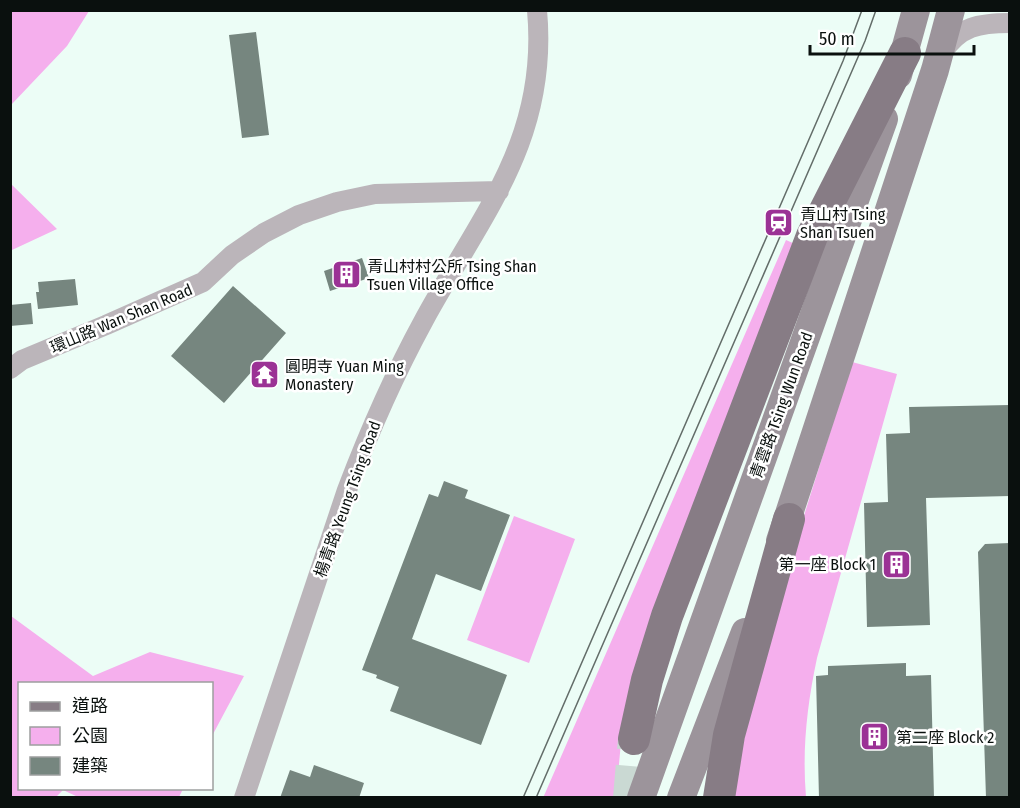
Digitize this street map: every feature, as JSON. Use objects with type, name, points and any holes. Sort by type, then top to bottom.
[{"type":"main road","name":"青雲路 Tsing Wun Road","points":[[641,798],[880,129],[905,53],[916,10]]},
{"type":"main road","points":[[718,798],[729,735],[789,519],[938,59],[951,10]]},
{"type":"main road","points":[[634,740],[646,680],[667,616],[812,236],[905,53]]},
{"type":"main road","points":[[681,798],[789,519]]},
{"type":"street","name":"楊青路 Yeung Tsing Road","points":[[244,798],[347,490],[364,446],[382,404],[424,320],[499,191],[518,150],[529,117],[537,70],[537,10]]},
{"type":"street","points":[[1004,10],[1010,13]]},
{"type":"street","points":[[938,59],[948,44],[970,27],[1010,23]]},
{"type":"street","name":"環山路 Wan Shan Road","points":[[10,369],[22,360],[203,282],[232,255],[264,233],[299,215],[337,202],[375,194],[499,191]]},
{"type":"green space","points":[[11,10],[89,11],[67,46],[11,105]]},
{"type":"green space","points":[[10,183],[57,229],[12,250],[10,249]]},
{"type":"green space","points":[[786,240],[795,244],[621,742],[616,797],[543,798]]},
{"type":"green space","points":[[852,362],[897,374],[817,658],[806,728],[806,797],[731,798],[734,775],[802,522]]},
{"type":"green space","points":[[514,516],[575,539],[529,663],[467,640]]},
{"type":"green space","points":[[11,616],[93,676],[150,652],[244,676],[213,734],[213,682],[18,682],[18,790],[63,790],[56,797],[11,797]]},
{"type":"green space","points":[[63,790],[182,790],[179,797],[78,797]]},
{"type":"building","points":[[256,32],[269,135],[242,138],[229,35]]},
{"type":"building","name":"青山村村公所 Tsing Shan Tsuen Village Office","points":[[362,258],[369,278],[330,291],[324,271]]},
{"type":"building","points":[[75,279],[78,305],[38,309],[36,292],[39,292],[38,282]]},
{"type":"building","points":[[233,286],[286,333],[224,403],[171,356]]},
{"type":"building","points":[[31,303],[33,324],[10,326],[10,305]]},
{"type":"building","name":"第一座 Block 1","points":[[1010,405],[1010,496],[926,498],[930,625],[867,627],[864,503],[888,502],[886,434],[910,433],[909,407]]},
{"type":"building","points":[[444,481],[468,490],[465,498],[510,515],[481,591],[436,574],[412,639],[507,675],[481,745],[390,711],[399,687],[362,670],[429,494],[438,497]]},
{"type":"building","points":[[1010,543],[1010,798],[986,798],[978,552],[985,544]]},
{"type":"building","name":"第二座 Block 2","points":[[906,663],[906,676],[931,675],[934,798],[819,798],[816,676],[828,675],[828,666]]},
{"type":"building","points":[[314,765],[364,783],[359,798],[280,798],[290,770],[310,777]]},
{"type":"tunnel","points":[[629,798],[634,739]]},
{"type":"tram line","points":[[523,798],[843,61],[862,10]]},
{"type":"tram line","points":[[536,798],[865,41],[876,10]]},
{"type":"place","name":"青山村 Tsing Shan Tsuen","points":[[779,223]]},
{"type":"place","name":"青山村村公所 Tsing Shan Tsuen Village Office","points":[[346,275]]},
{"type":"place","name":"圓明寺 Yuan Ming Monastery","points":[[264,375]]},
{"type":"place","name":"第一座 Block 1","points":[[897,564]]},
{"type":"place","name":"第二座 Block 2","points":[[875,737]]}]
